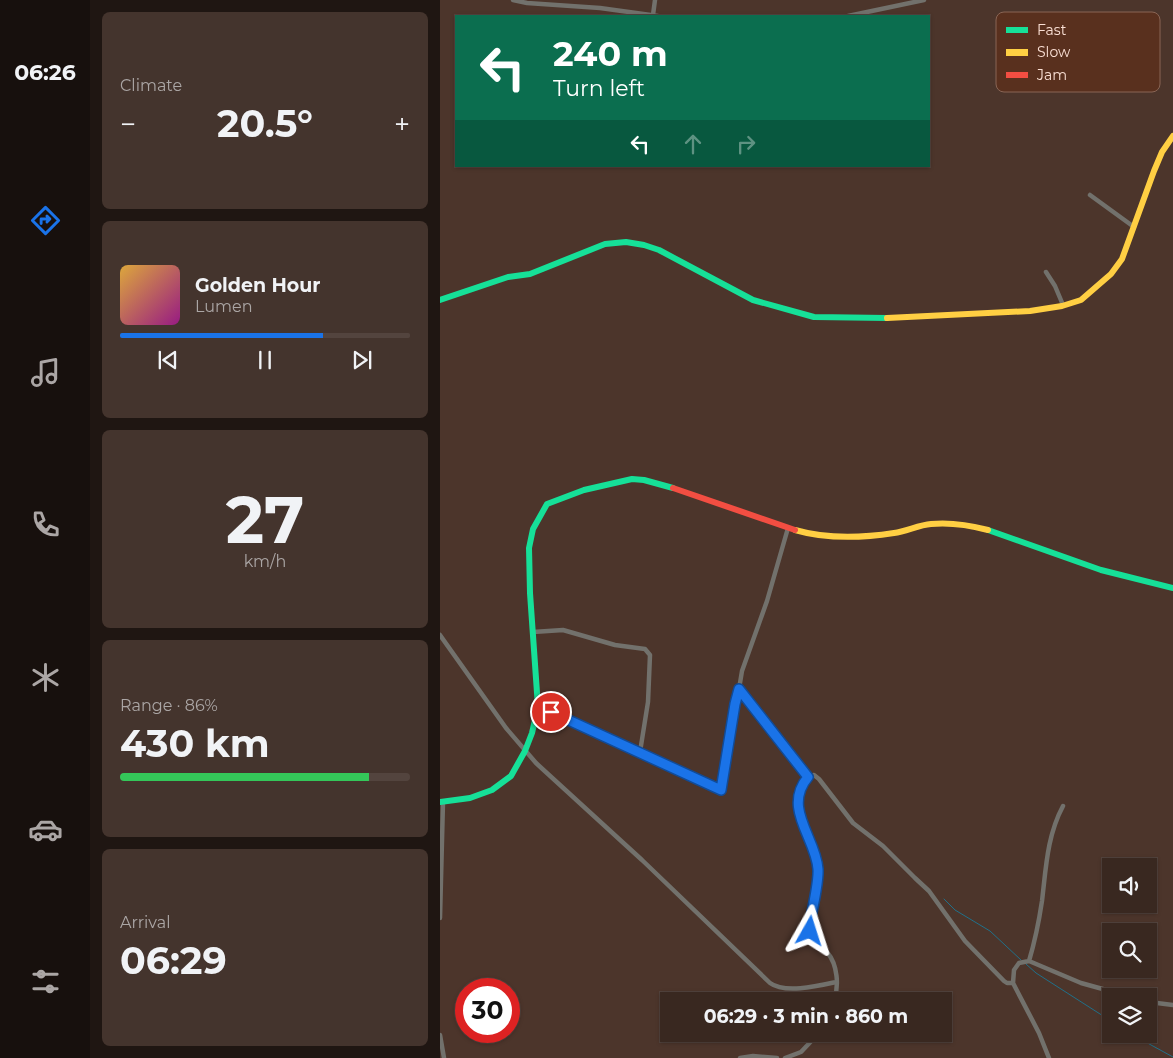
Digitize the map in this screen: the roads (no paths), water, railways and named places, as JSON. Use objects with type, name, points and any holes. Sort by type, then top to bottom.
[{"type":"street","points":[[513,0],[527,3],[559,3],[649,15]]},
{"type":"street","points":[[655,0],[656,15]]},
{"type":"street","points":[[853,15],[924,0]]},
{"type":"street","points":[[440,300],[508,277],[530,274],[605,244],[626,242],[659,250],[753,300],[814,317],[902,318],[1030,311],[1064,305],[1081,300],[1111,274],[1122,259],[1154,171],[1162,152],[1173,136]]},
{"type":"street","points":[[1090,195],[1134,227]]},
{"type":"street","points":[[1046,272],[1056,286],[1064,305]]},
{"type":"street","points":[[440,918],[442,802],[470,798],[492,790],[511,776],[525,751],[532,733],[538,707],[529,548],[533,529],[540,514],[548,504],[563,497],[632,479],[662,484],[809,534],[850,537],[895,533],[931,524],[967,524],[1002,534],[1101,570],[1173,588]]},
{"type":"street","points":[[538,707],[564,717],[721,790],[742,671],[767,601],[788,528]]},
{"type":"street","points":[[533,632],[562,630],[615,645],[645,649],[650,655],[648,702],[640,752]]},
{"type":"street","points":[[440,635],[525,751],[673,889],[770,983],[780,988],[814,986],[836,982]]},
{"type":"street","points":[[739,689],[808,777]]},
{"type":"street","points":[[835,992],[836,974],[832,961],[811,934],[809,926],[818,870],[798,807],[801,790],[808,777],[814,775],[853,823],[884,846],[930,891],[965,941],[1004,981],[1013,983]]},
{"type":"street","points":[[1029,961],[1040,919],[1055,820],[1063,806]]},
{"type":"street","points":[[1049,1058],[1040,1033],[1013,983],[1012,977],[1016,966],[1019,963],[1029,961],[1102,988]]},
{"type":"street","points":[[1157,1003],[1173,1005]]},
{"type":"street","points":[[440,1035],[444,1058]]},
{"type":"street","points":[[785,1058],[801,1052],[811,1042]]},
{"type":"street","points":[[740,1058],[753,1056],[777,1058]]},
{"type":"waterway","points":[[944,899],[955,910],[990,931],[1021,960]]},
{"type":"waterway","points":[[1026,964],[1036,973],[1102,1015]]},
{"type":"waterway","points":[[1147,1043],[1173,1057]]}]
